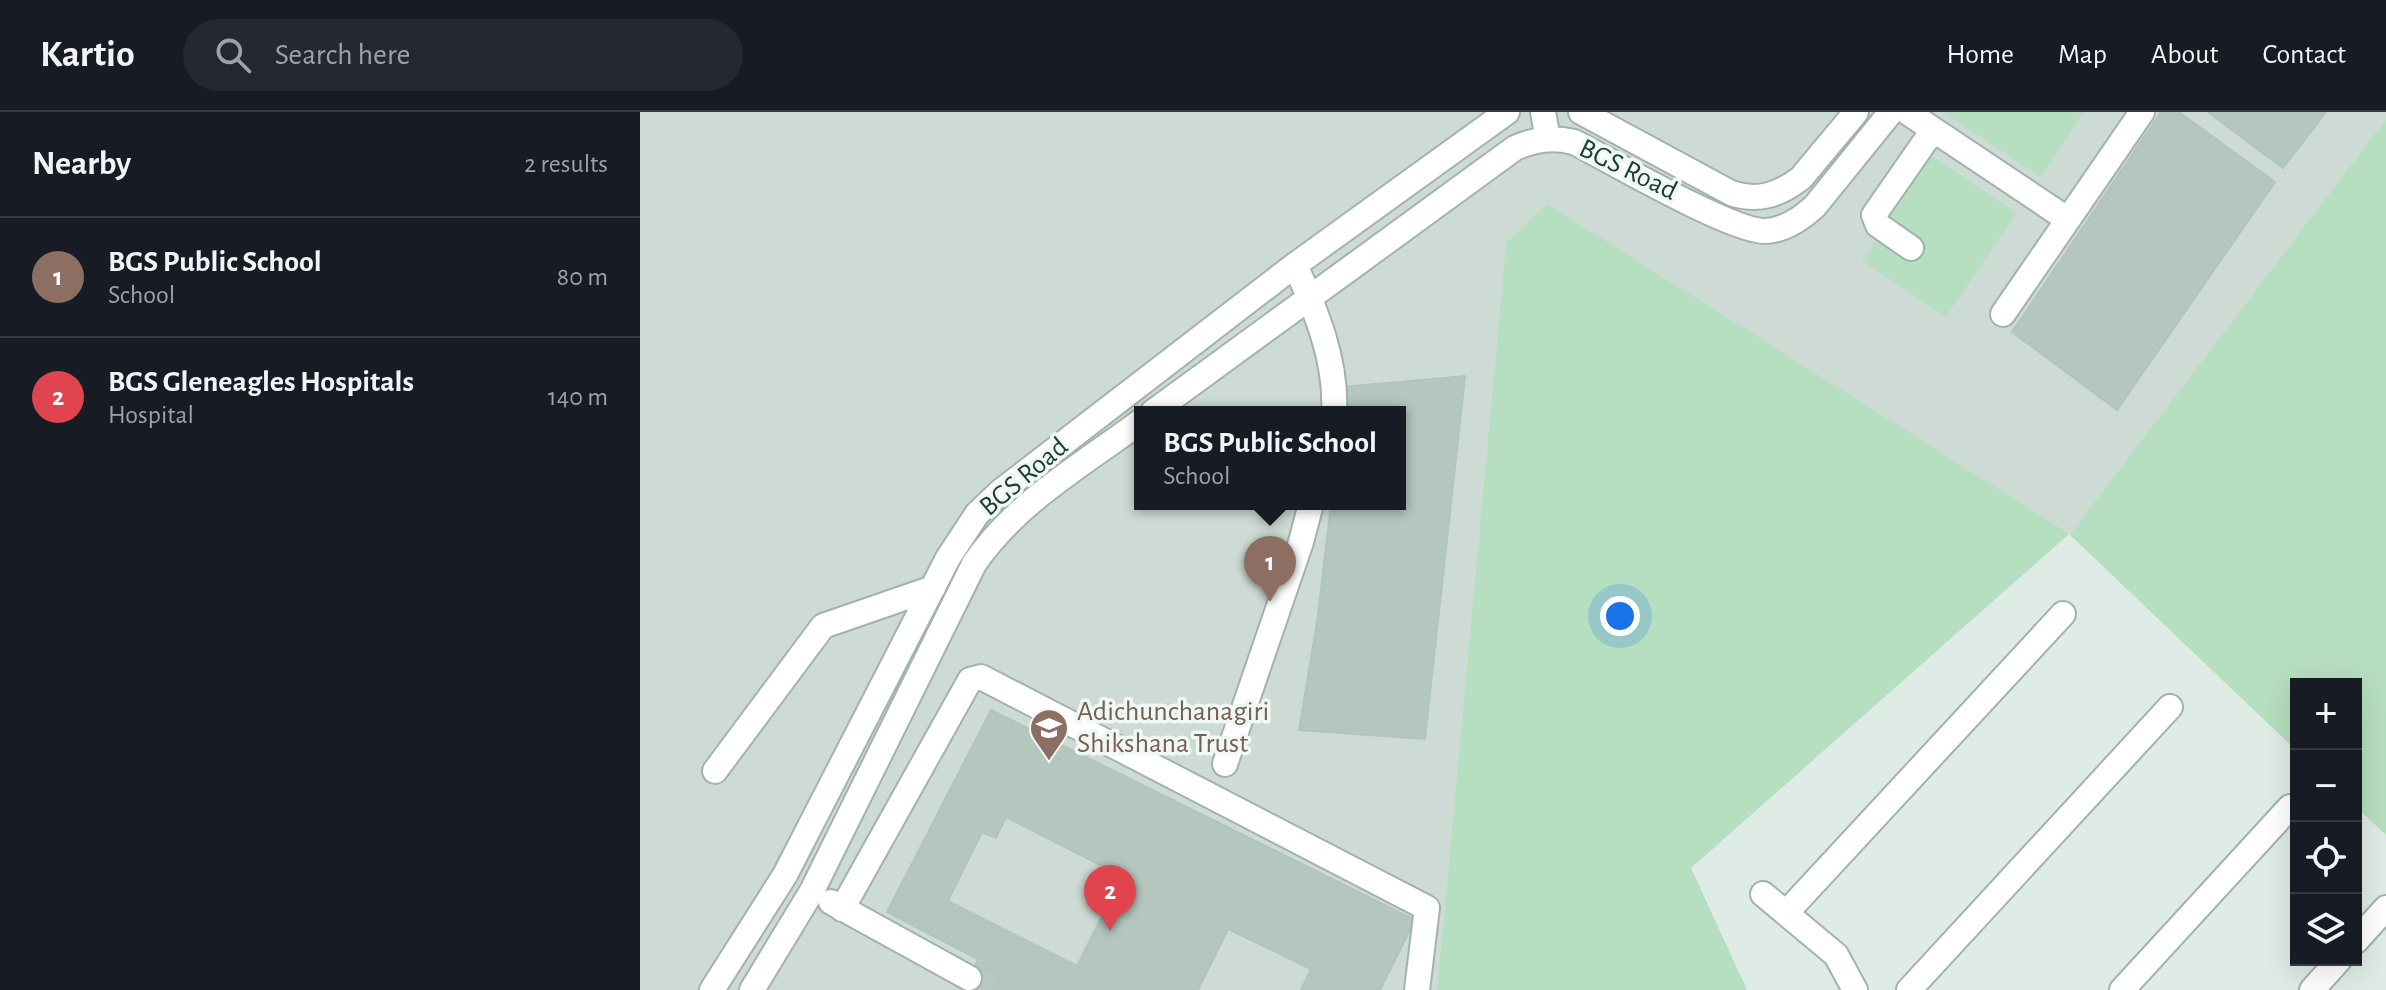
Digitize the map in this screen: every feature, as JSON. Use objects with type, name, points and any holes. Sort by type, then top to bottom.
[{"type":"street","name":"BGS Road","points":[[712,990],[785,875],[960,537],[977,514],[1000,492],[1295,265],[1507,112]]},
{"type":"street","points":[[1543,112],[1548,139]]},
{"type":"street","name":"BGS Road","points":[[1581,112],[1731,193],[1757,198],[1790,187],[1801,178],[1856,112]]},
{"type":"street","name":"BGS Road","points":[[1161,406],[1515,148],[1548,139],[1574,142],[1736,224],[1768,231],[1786,226],[1815,206],[1891,112]]},
{"type":"street","points":[[1907,112],[2067,219]]},
{"type":"street","points":[[2003,314],[2142,112]]},
{"type":"street","points":[[1911,248],[1878,225],[1874,215],[1933,130]]},
{"type":"street","points":[[1295,265],[1310,297],[1333,372],[1334,406]]},
{"type":"street","name":"BGS Road","points":[[752,990],[812,891],[974,564],[988,543],[1015,514],[1134,426]]},
{"type":"street","points":[[1225,764],[1309,510]]},
{"type":"street","points":[[715,771],[823,626],[933,588]]},
{"type":"street","points":[[1786,913],[2063,614]]},
{"type":"street","points":[[842,909],[970,680],[981,677],[1427,908],[1417,990]]},
{"type":"street","points":[[1909,990],[2170,707]]},
{"type":"street","points":[[2122,990],[2290,807]]},
{"type":"street","points":[[785,875],[969,978]]},
{"type":"street","points":[[1763,894],[1836,955],[1855,990]]},
{"type":"street","points":[[2362,934],[2386,908]]},
{"type":"street","points":[[2312,990],[2334,966]]},
{"type":"shaded area","name":"Adichunchanagiri Shikshana Trust","points":[[640,112],[2386,112],[2386,119],[2070,534],[1546,205],[1506,244],[1437,990],[640,990]]},
{"type":"green space","points":[[1943,112],[2083,112],[2041,177]]},
{"type":"green space","points":[[2386,119],[2386,835],[2362,813],[2362,678],[2290,678],[2290,744],[2069,534],[1691,868],[1747,990],[1437,990],[1506,243],[1547,204],[2070,534]]},
{"type":"green space","points":[[1932,156],[2016,213],[1946,317],[1862,260]]},
{"type":"building","points":[[2161,112],[2179,112],[2275,182],[2117,410],[2012,332]]},
{"type":"building","points":[[2208,112],[2326,112],[2283,168]]},
{"type":"building","points":[[1465,376],[1425,739],[1299,730],[1318,616],[1330,510],[1406,510],[1406,406],[1341,406],[1343,387]]},
{"type":"building","points":[[991,710],[1415,920],[1380,990],[1301,990],[1311,969],[1228,929],[1198,990],[966,990],[978,959],[887,912]],"holes":[[[1006,817],[1122,876],[1077,966],[948,901],[982,832],[996,838]]]},
{"type":"tunnel","points":[[969,978],[993,990]]},
{"type":"place","name":"BGS Public School","points":[[1270,602]]},
{"type":"place","name":"Adichunchanagiri Shikshana Trust","points":[[1049,762]]},
{"type":"place","name":"BGS Gleneagles Hospitals","points":[[1110,931]]}]
